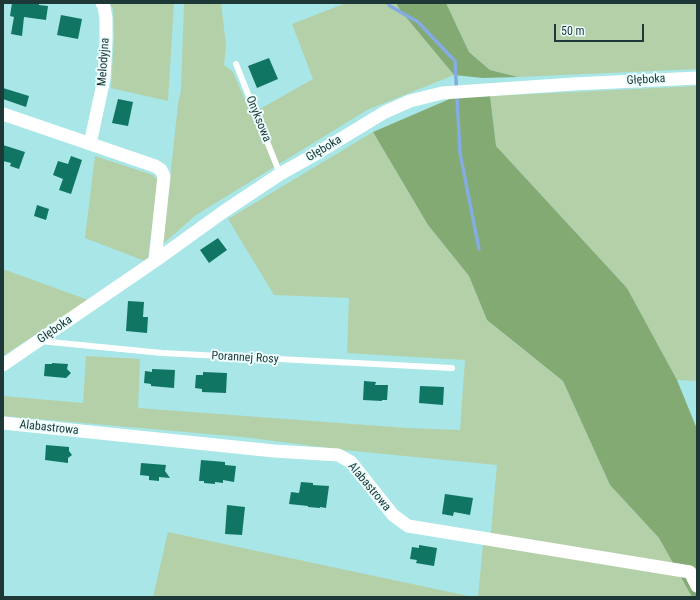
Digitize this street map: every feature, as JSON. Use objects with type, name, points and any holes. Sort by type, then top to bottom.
[{"type":"street","name":"Melodyjna","points":[[90,144],[104,79],[106,18],[102,3]]},
{"type":"street","name":"Głęboka","points":[[3,365],[280,174],[385,112],[410,100],[442,93],[573,84],[697,78]]},
{"type":"street","points":[[3,114],[155,166],[161,170],[164,176],[155,261]]},
{"type":"street","name":"Alabastrowa","points":[[3,423],[274,451],[338,455],[351,462],[393,515],[408,526],[690,572],[697,586]]},
{"type":"lane","name":"Onyksowa","points":[[236,64],[280,174]]},
{"type":"lane","name":"Porannej Rosy","points":[[39,341],[162,353],[452,368]]},
{"type":"green space","points":[[109,3],[174,3],[168,101],[111,88],[114,38],[113,9]]},
{"type":"green space","points":[[184,3],[221,3],[226,45],[224,65],[233,72],[251,114],[313,79],[292,24],[346,3],[396,3],[400,10],[454,75],[367,110],[196,215],[163,244],[178,104],[181,90]]},
{"type":"green space","points":[[396,3],[446,3],[469,52],[490,70],[518,77],[483,78],[454,75],[400,10]]},
{"type":"green space","points":[[446,3],[697,3],[697,69],[518,77],[490,70],[469,52]]},
{"type":"green space","points":[[697,86],[697,381],[677,380],[627,288],[496,146],[490,96]]},
{"type":"green space","points":[[490,96],[496,146],[627,288],[677,380],[697,429],[697,597],[692,597],[659,538],[610,485],[563,381],[487,320],[469,276],[428,225],[373,132],[452,98]]},
{"type":"green space","points":[[373,132],[428,225],[469,276],[487,320],[563,381],[610,485],[659,538],[692,597],[478,597],[483,545],[491,532],[497,465],[344,450],[243,437],[3,416],[3,396],[83,403],[86,356],[140,359],[138,408],[407,428],[460,430],[465,360],[347,353],[349,298],[274,295],[228,219]]},
{"type":"green space","points":[[95,156],[153,175],[158,180],[148,258],[145,261],[85,238]]},
{"type":"green space","points":[[3,269],[88,300],[3,356]]},
{"type":"green space","points":[[168,532],[257,551],[473,597],[153,597]]},
{"type":"building","points":[[12,3],[39,3],[39,5],[48,6],[46,20],[24,17],[22,36],[11,34],[14,17],[10,16]]},
{"type":"building","points":[[61,15],[82,19],[78,39],[57,35]]},
{"type":"building","points":[[269,58],[278,79],[257,88],[248,66]]},
{"type":"building","points":[[3,88],[29,96],[26,107],[3,99]]},
{"type":"building","points":[[118,99],[133,102],[128,126],[112,123]]},
{"type":"building","points":[[3,145],[25,152],[19,169],[10,166],[11,163],[3,161]]},
{"type":"building","points":[[71,156],[82,160],[71,194],[59,190],[63,179],[53,175],[58,161],[68,164]]},
{"type":"building","points":[[37,205],[49,209],[46,220],[34,216]]},
{"type":"building","points":[[218,238],[227,250],[209,263],[200,250]]},
{"type":"building","points":[[128,301],[144,302],[143,317],[148,317],[147,333],[126,331]]},
{"type":"building","points":[[45,364],[68,364],[67,369],[71,373],[66,378],[44,376]]},
{"type":"building","points":[[152,369],[175,370],[174,388],[151,386],[151,384],[144,383],[145,371],[152,372]]},
{"type":"building","points":[[203,372],[227,373],[226,393],[202,392],[202,389],[195,388],[196,375],[203,375]]},
{"type":"building","points":[[364,381],[376,382],[375,385],[388,385],[387,400],[363,400]]},
{"type":"building","points":[[420,386],[444,387],[443,405],[419,403]]},
{"type":"building","points":[[46,445],[69,447],[69,451],[72,455],[68,458],[68,463],[45,460]]},
{"type":"building","points":[[201,460],[225,462],[225,465],[236,466],[234,482],[223,480],[223,483],[215,482],[215,484],[199,481]]},
{"type":"building","points":[[141,463],[166,465],[165,471],[170,478],[159,477],[159,481],[149,480],[149,476],[140,475]]},
{"type":"building","points":[[301,482],[313,483],[313,485],[329,486],[326,508],[289,504],[291,492],[299,493]]},
{"type":"building","points":[[445,494],[473,498],[470,515],[454,512],[453,516],[442,514]]},
{"type":"building","points":[[227,505],[245,507],[242,535],[225,534]]},
{"type":"building","points":[[419,545],[437,548],[434,566],[416,563],[417,560],[410,559],[412,547],[419,548]]},
{"type":"waterway","points":[[388,3],[390,6],[418,22],[455,61],[460,153],[479,249]]}]
